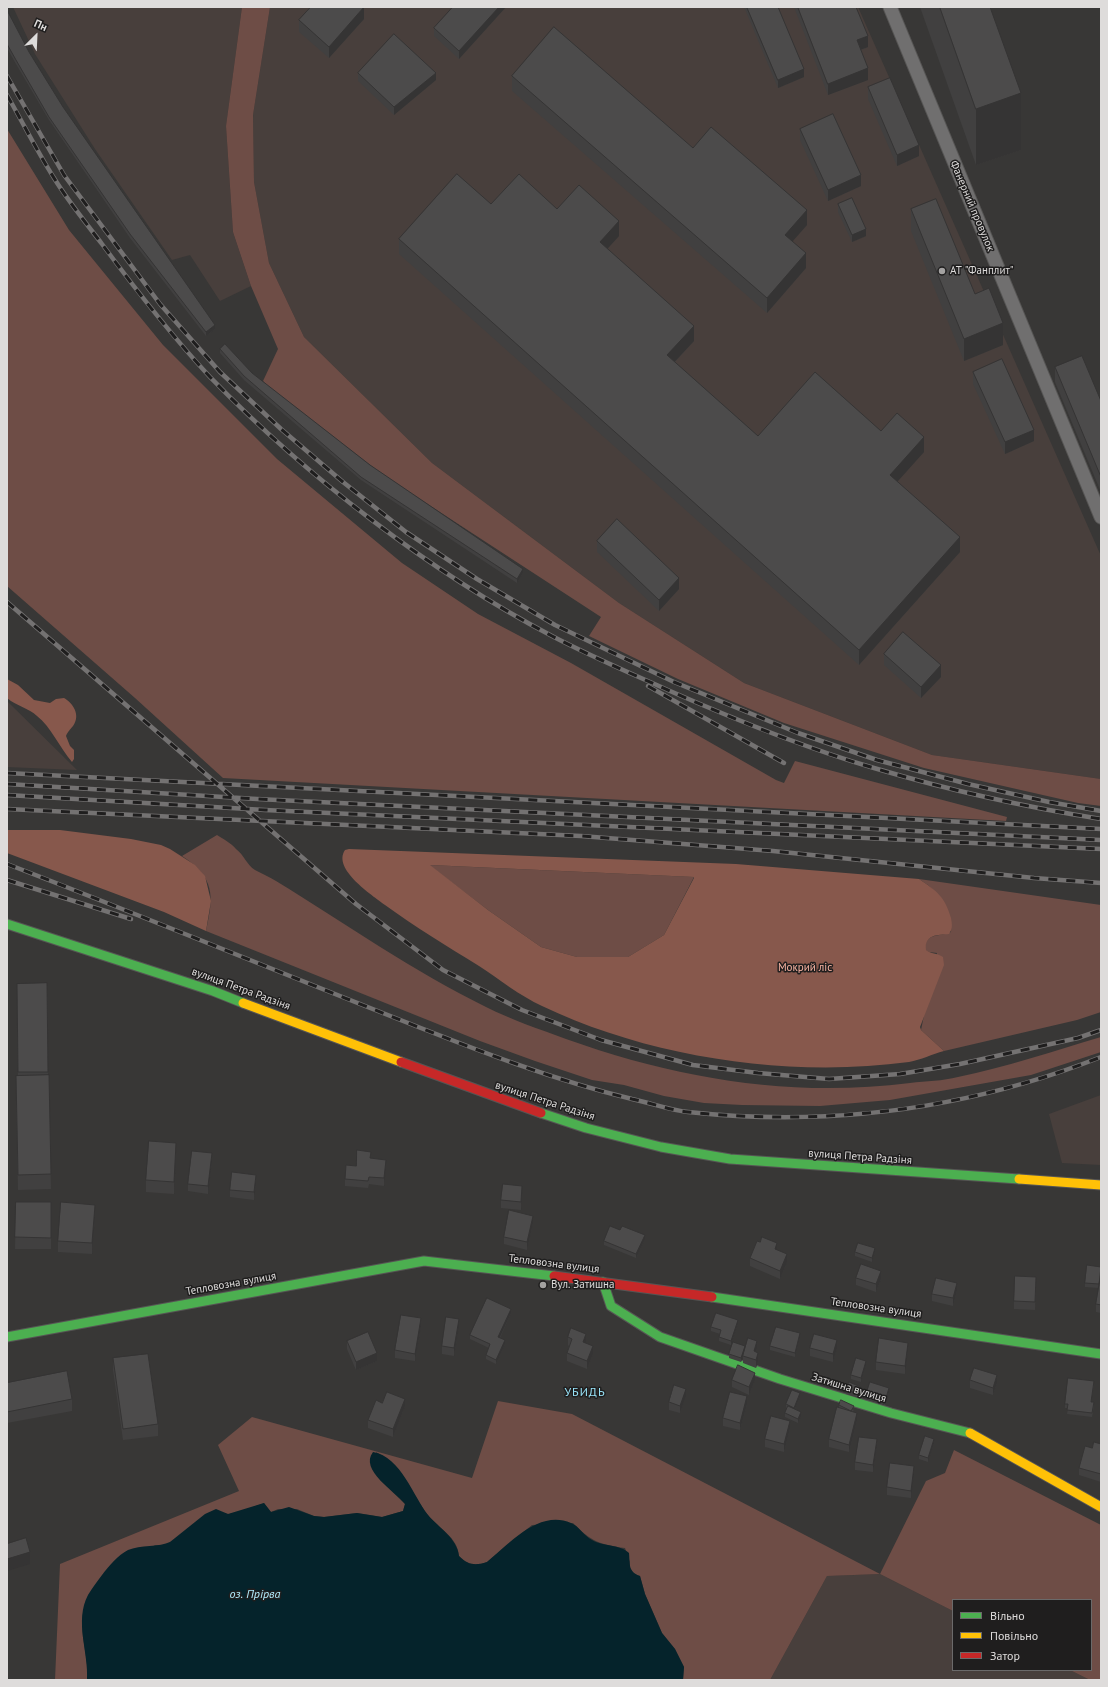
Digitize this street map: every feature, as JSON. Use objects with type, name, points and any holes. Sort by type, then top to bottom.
[{"type":"street","name":"Фанерний провулок","points":[[890,7],[1101,517]]},
{"type":"street","name":"вулиця Петра Радзіня","points":[[7,924],[214,991],[475,1090],[586,1128],[654,1145],[730,1159],[1101,1185]]},
{"type":"street","name":"Тепловозна вулиця","points":[[7,1337],[424,1260],[603,1282],[1101,1354]]},
{"type":"street","name":"Затишна вулиця","points":[[603,1282],[611,1306],[660,1337],[780,1379],[891,1413],[970,1433],[1101,1507]]},
{"type":"shaded area","points":[[13,7],[242,7],[226,126],[233,232],[251,286],[220,301],[190,255],[172,260],[95,149],[35,54]]},
{"type":"shaded area","points":[[242,7],[270,7],[253,115],[254,182],[269,263],[304,337],[432,463],[619,603],[744,683],[932,755],[1101,779],[1101,806],[1078,803],[924,768],[784,723],[678,679],[589,636],[601,617],[386,477],[273,394],[263,381],[278,349],[251,286],[233,232],[226,126]]},
{"type":"shaded area","name":"АТ \"Фанплит\"","points":[[270,7],[858,7],[1101,556],[1101,779],[932,755],[744,683],[619,603],[432,463],[304,337],[269,263],[254,182],[253,115]]},
{"type":"shaded area","points":[[7,129],[69,230],[163,345],[277,459],[402,563],[478,614],[571,663],[776,780],[784,783],[795,761],[1007,817],[1006,821],[223,778],[135,698],[7,586]]},
{"type":"shaded area","points":[[7,701],[77,770],[7,767]]},
{"type":"shaded area","points":[[217,835],[234,847],[255,870],[274,880],[406,963],[459,993],[496,1012],[536,1028],[608,1053],[650,1065],[736,1082],[822,1088],[866,1087],[934,1081],[976,1073],[1012,1064],[1101,1037],[1101,1052],[1031,1075],[890,1100],[820,1106],[704,1103],[664,1096],[624,1085],[592,1080],[480,1041],[206,931],[211,897],[209,888],[201,872],[182,856]]},
{"type":"shaded area","points":[[429,865],[694,877],[664,935],[628,957],[577,957],[541,947],[488,910]]},
{"type":"shaded area","points":[[919,879],[1101,905],[1101,1012],[1077,1020],[944,1051],[921,1030],[937,953],[925,950],[925,944],[927,940],[934,936],[951,932],[951,927],[948,915],[939,897],[928,885]]},
{"type":"shaded area","points":[[1101,1095],[1101,1165],[1062,1163],[1049,1114]]},
{"type":"shaded area","points":[[498,1401],[572,1414],[880,1574],[827,1576],[770,1680],[683,1680],[684,1667],[675,1649],[662,1633],[645,1594],[640,1576],[634,1574],[630,1569],[630,1562],[625,1548],[602,1544],[585,1534],[573,1523],[532,1525],[487,1562],[479,1564],[469,1563],[459,1556],[455,1543],[428,1515],[400,1472],[386,1458],[376,1452],[380,1480],[405,1504],[403,1511],[382,1517],[357,1513],[324,1517],[314,1516],[297,1509],[278,1509],[271,1512],[264,1503],[238,1513],[223,1513],[165,1545],[155,1545],[88,1596],[83,1613],[82,1624],[87,1666],[87,1680],[55,1680],[60,1564],[239,1491],[218,1445],[252,1417],[472,1478]]},
{"type":"shaded area","points":[[954,1450],[1101,1525],[1101,1680],[1090,1680],[1072,1671],[1092,1671],[1092,1599],[952,1599],[952,1610],[880,1574],[926,1481],[945,1473]]},
{"type":"shaded area","points":[[880,1574],[952,1610],[952,1671],[1072,1671],[1090,1680],[770,1680],[827,1576]]},
{"type":"green space","points":[[7,679],[18,685],[34,700],[50,703],[56,699],[64,698],[73,706],[76,718],[73,726],[66,736],[70,746],[74,750],[74,759],[72,762],[51,732],[34,713],[7,698]]},
{"type":"green space","points":[[7,830],[60,830],[131,839],[161,845],[170,849],[195,865],[205,876],[211,901],[206,931],[164,912],[7,853]]},
{"type":"green space","name":"Мокрий ліс","points":[[345,850],[736,864],[919,879],[940,895],[949,911],[952,924],[949,934],[933,936],[927,941],[926,950],[943,957],[944,965],[920,1027],[921,1030],[944,1051],[909,1062],[863,1066],[816,1067],[769,1065],[721,1060],[674,1051],[628,1039],[584,1024],[534,1002],[408,921],[371,895],[355,881],[344,865],[342,857]],"holes":[[[430,865],[694,877],[664,935],[628,957],[577,957],[541,947],[488,910]]]},
{"type":"water","name":"оз. Прірва","points":[[373,1452],[383,1455],[399,1469],[422,1507],[455,1544],[459,1556],[469,1563],[479,1564],[487,1562],[525,1530],[536,1524],[559,1520],[577,1526],[592,1540],[625,1550],[629,1553],[630,1564],[633,1572],[640,1576],[645,1594],[662,1633],[675,1649],[684,1667],[683,1680],[87,1680],[82,1626],[84,1605],[88,1595],[102,1575],[121,1555],[133,1548],[166,1544],[205,1514],[216,1509],[228,1514],[264,1503],[271,1512],[289,1507],[314,1516],[324,1517],[357,1513],[382,1517],[403,1511],[405,1504],[374,1473],[370,1459]]},
{"type":"building","points":[[311,7],[364,7],[329,47],[299,20]]},
{"type":"building","points":[[453,7],[499,7],[459,51],[434,28]]},
{"type":"building","points":[[747,7],[778,7],[804,69],[778,80]]},
{"type":"building","points":[[798,7],[856,7],[868,36],[857,40],[868,68],[828,84]]},
{"type":"building","points":[[940,7],[990,7],[1021,93],[976,109]]},
{"type":"building","points":[[7,10],[29,52],[63,107],[215,325],[206,332],[130,234],[49,117],[7,44]]},
{"type":"building","points":[[554,27],[693,148],[711,127],[807,210],[785,235],[806,253],[767,298],[512,76]]},
{"type":"building","points":[[394,34],[436,73],[394,107],[358,73]]},
{"type":"building","points":[[890,78],[919,145],[897,155],[868,87]]},
{"type":"building","points":[[833,114],[861,175],[828,190],[800,129]]},
{"type":"building","points":[[457,174],[491,204],[519,174],[557,209],[579,185],[619,221],[600,242],[694,326],[667,355],[758,436],[815,372],[881,431],[897,413],[924,437],[890,475],[960,537],[859,650],[399,239]]},
{"type":"building","points":[[852,198],[866,229],[852,235],[838,204]]},
{"type":"building","points":[[936,199],[975,294],[989,288],[1003,323],[964,339],[911,209]]},
{"type":"building","points":[[225,344],[252,373],[370,465],[523,569],[517,579],[361,477],[244,376],[220,349]]},
{"type":"building","points":[[1082,356],[1101,401],[1101,477],[1055,367]]},
{"type":"building","points":[[1002,359],[1034,430],[1005,442],[973,372]]},
{"type":"building","points":[[617,519],[679,578],[659,600],[597,541]]},
{"type":"building","points":[[903,632],[941,665],[921,687],[884,654]]},
{"type":"building","points":[[47,983],[48,1072],[18,1072],[17,984]]},
{"type":"building","points":[[49,1075],[51,1174],[18,1175],[16,1076]]},
{"type":"building","points":[[149,1141],[176,1143],[174,1182],[146,1180]]},
{"type":"building","points":[[357,1150],[371,1152],[370,1158],[386,1160],[384,1178],[369,1177],[368,1181],[345,1179],[346,1165],[356,1166]]},
{"type":"building","points":[[192,1151],[212,1153],[208,1186],[188,1184]]},
{"type":"building","points":[[232,1172],[256,1175],[254,1192],[230,1190]]},
{"type":"building","points":[[503,1184],[522,1186],[521,1202],[501,1200]]},
{"type":"building","points":[[16,1202],[51,1202],[51,1238],[15,1237]]},
{"type":"building","points":[[61,1202],[95,1205],[92,1243],[58,1241]]},
{"type":"building","points":[[509,1210],[533,1216],[527,1242],[504,1237]]},
{"type":"building","points":[[610,1226],[620,1230],[622,1226],[645,1235],[636,1254],[604,1241]]},
{"type":"building","points":[[762,1237],[777,1243],[775,1249],[787,1254],[780,1271],[750,1258],[757,1241],[760,1242]]},
{"type":"building","points":[[858,1243],[875,1248],[872,1258],[855,1252]]},
{"type":"building","points":[[861,1264],[881,1271],[876,1284],[856,1278]]},
{"type":"building","points":[[1087,1265],[1101,1267],[1099,1284],[1085,1283]]},
{"type":"building","points":[[1015,1276],[1036,1277],[1035,1302],[1014,1301]]},
{"type":"building","points":[[936,1278],[957,1283],[953,1298],[932,1294]]},
{"type":"building","points":[[1101,1281],[1101,1305],[1096,1304]]},
{"type":"building","points":[[487,1298],[511,1309],[498,1337],[505,1340],[496,1360],[486,1355],[490,1344],[470,1335]]},
{"type":"building","points":[[716,1313],[738,1320],[731,1341],[719,1337],[721,1330],[711,1327]]},
{"type":"building","points":[[401,1315],[421,1318],[415,1354],[395,1350]]},
{"type":"building","points":[[446,1317],[459,1319],[454,1348],[442,1346]]},
{"type":"building","points":[[776,1327],[800,1333],[795,1353],[770,1346]]},
{"type":"building","points":[[571,1328],[586,1334],[583,1342],[593,1346],[587,1361],[567,1353],[572,1339],[568,1337]]},
{"type":"building","points":[[368,1332],[377,1353],[356,1362],[347,1341]]},
{"type":"building","points":[[814,1334],[837,1340],[833,1354],[810,1348]]},
{"type":"building","points":[[748,1338],[757,1341],[754,1351],[758,1353],[756,1360],[743,1356]]},
{"type":"building","points":[[879,1338],[908,1343],[905,1366],[876,1362]]},
{"type":"building","points":[[733,1342],[745,1346],[741,1358],[729,1354]]},
{"type":"building","points":[[148,1354],[158,1424],[123,1429],[113,1358]]},
{"type":"building","points":[[856,1358],[866,1361],[861,1378],[851,1375]]},
{"type":"building","points":[[738,1365],[755,1373],[749,1387],[732,1380]]},
{"type":"building","points":[[974,1368],[997,1375],[993,1388],[970,1380]]},
{"type":"building","points":[[67,1371],[72,1399],[7,1412],[7,1383]]},
{"type":"building","points":[[1068,1378],[1094,1381],[1091,1402],[1094,1402],[1092,1413],[1067,1410],[1068,1404],[1065,1404]]},
{"type":"building","points":[[849,1382],[861,1387],[859,1394],[846,1390]]},
{"type":"building","points":[[870,1382],[889,1388],[885,1401],[866,1395]]},
{"type":"building","points":[[674,1385],[686,1389],[680,1406],[669,1402]]},
{"type":"building","points":[[792,1390],[800,1393],[794,1408],[786,1404]]},
{"type":"building","points":[[387,1392],[405,1399],[393,1429],[368,1420],[376,1400],[382,1403]]},
{"type":"building","points":[[730,1392],[747,1396],[740,1423],[723,1418]]},
{"type":"building","points":[[841,1400],[854,1406],[851,1411],[839,1405]]},
{"type":"building","points":[[788,1406],[801,1412],[798,1419],[785,1413]]},
{"type":"building","points":[[837,1407],[857,1413],[849,1445],[829,1439]]},
{"type":"building","points":[[771,1416],[790,1421],[784,1444],[765,1439]]},
{"type":"building","points":[[925,1436],[934,1439],[928,1458],[919,1455]]},
{"type":"building","points":[[859,1437],[877,1439],[873,1465],[855,1462]]},
{"type":"building","points":[[1094,1442],[1101,1444],[1101,1474],[1079,1468],[1085,1446],[1092,1448]]},
{"type":"building","points":[[890,1463],[914,1466],[911,1491],[887,1487]]},
{"type":"building","points":[[26,1538],[30,1552],[7,1559],[7,1544]]},
{"type":"railway","points":[[7,76],[64,175],[160,304],[220,372],[281,429],[343,482],[406,532],[477,579],[555,625],[674,682],[798,733],[877,760],[968,784],[1049,802],[1101,811]]},
{"type":"railway","points":[[7,95],[59,187],[154,312],[181,345],[247,414],[287,450],[328,486],[415,552],[506,611],[552,636],[625,671],[745,723],[848,760],[930,784],[1044,809],[1101,819]]},
{"type":"railway","points":[[7,602],[356,904],[443,970],[522,1010],[601,1040],[693,1065],[758,1073],[829,1079],[900,1074],[960,1064],[1078,1038],[1101,1030]]},
{"type":"railway","points":[[648,686],[784,763]]},
{"type":"railway","points":[[7,773],[1101,829]]},
{"type":"railway","points":[[7,784],[257,799],[1101,840]]},
{"type":"railway","points":[[7,795],[265,810],[1101,849]]},
{"type":"railway","points":[[7,809],[581,836],[773,851],[1034,878],[1101,883]]},
{"type":"railway","points":[[7,864],[488,1054],[574,1083],[681,1111],[741,1116],[793,1117],[846,1115],[898,1110],[1001,1090],[1051,1075],[1101,1057]]},
{"type":"railway","points":[[7,880],[131,919]]},
{"type":"traffic: fast","points":[[7,924],[213,991],[243,1003]]},
{"type":"traffic: fast","points":[[541,1113],[586,1128],[661,1147],[730,1159],[1019,1179]]},
{"type":"traffic: fast","points":[[7,1337],[424,1261],[554,1276]]},
{"type":"traffic: fast","points":[[603,1282],[611,1306],[660,1337],[780,1379],[891,1413],[970,1433]]},
{"type":"traffic: fast","points":[[712,1297],[1101,1354]]},
{"type":"traffic: slow","points":[[243,1003],[401,1062]]},
{"type":"traffic: slow","points":[[1019,1179],[1101,1185]]},
{"type":"traffic: slow","points":[[970,1433],[1101,1507]]},
{"type":"traffic: jam","points":[[401,1062],[541,1113]]},
{"type":"traffic: jam","points":[[554,1276],[712,1297]]},
{"type":"place","name":"АТ \"Фанплит\"","points":[[942,271]]},
{"type":"place","name":"Вул. Затишна","points":[[543,1285]]},
{"type":"district","name":"УБИДЬ","points":[[585,1393]]}]
